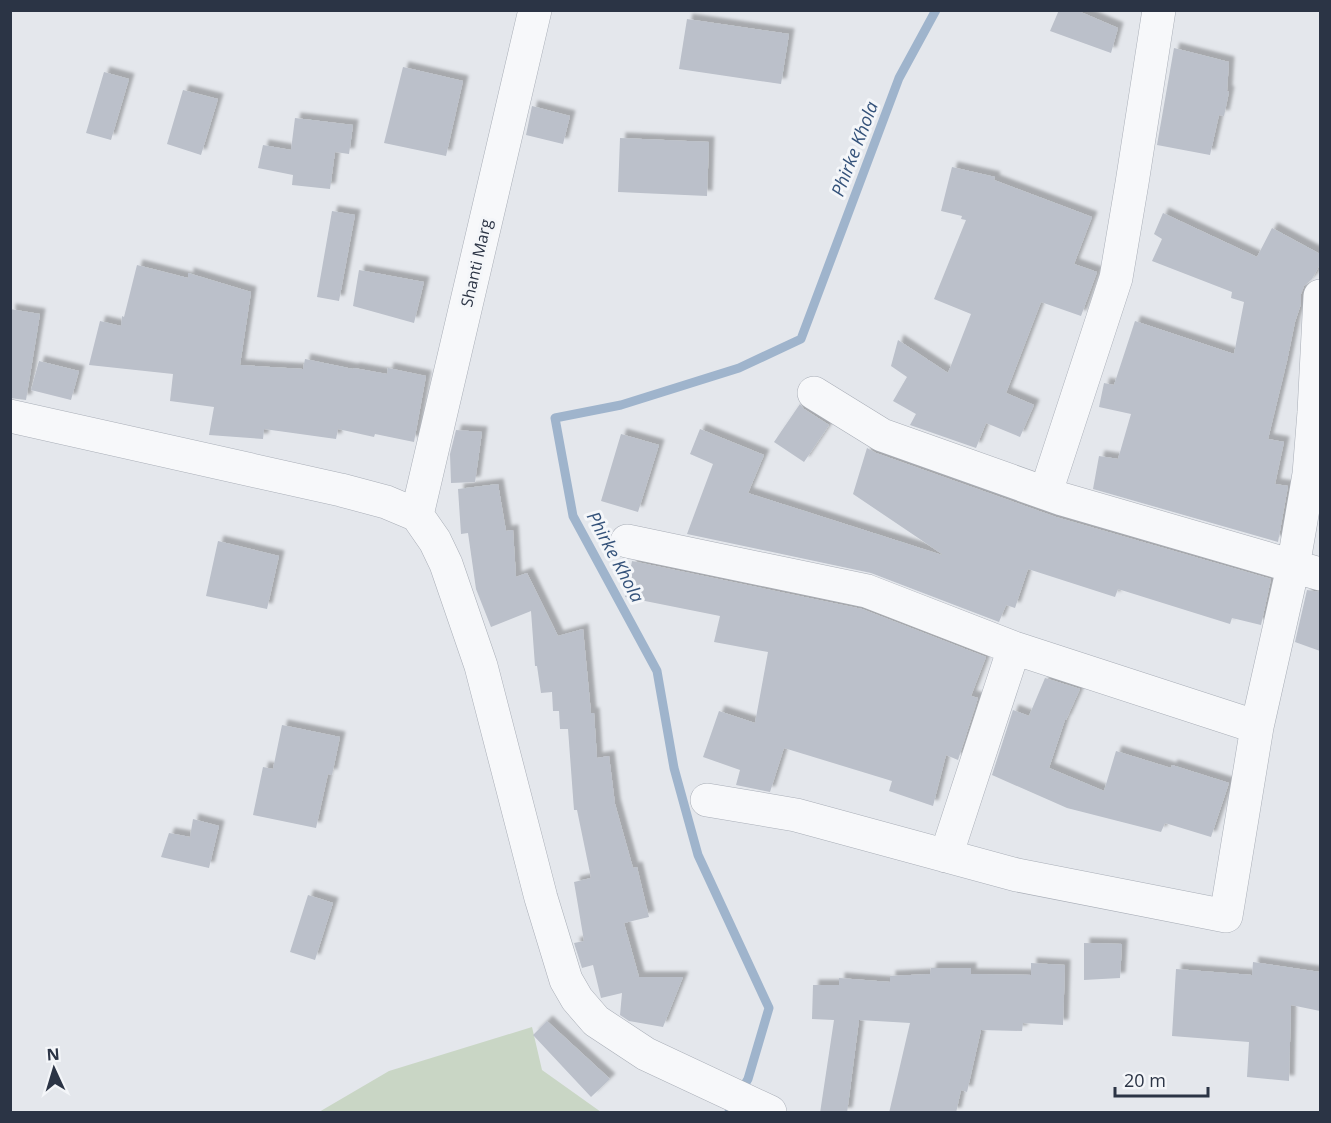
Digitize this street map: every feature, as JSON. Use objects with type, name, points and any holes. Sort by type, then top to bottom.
[{"type":"street","name":"Shanti Marg","points":[[417,515],[535,10]]},
{"type":"street","points":[[1046,492],[1116,278],[1158,10]]},
{"type":"street","points":[[707,800],[796,815],[1017,875],[1226,916],[1257,727],[1307,570],[1310,462],[1320,296]]},
{"type":"street","points":[[814,393],[882,435],[1062,499],[1307,570]]},
{"type":"street","points":[[10,417],[342,490],[386,502],[417,515],[435,541],[446,564],[482,666],[541,898],[566,980],[577,999],[596,1021],[646,1054],[770,1113]]},
{"type":"street","points":[[627,541],[867,591],[1014,648],[1257,727]]},
{"type":"street","points":[[946,856],[1014,648]]},
{"type":"green space","points":[[532,1027],[542,1070],[601,1112],[319,1112],[389,1071]]},
{"type":"building","points":[[1059,10],[1076,10],[1118,28],[1111,53],[1050,31]]},
{"type":"building","points":[[687,19],[789,34],[781,84],[679,69]]},
{"type":"building","points":[[1174,48],[1229,62],[1227,91],[1229,92],[1224,116],[1219,115],[1210,155],[1157,145]]},
{"type":"building","points":[[403,67],[463,81],[446,156],[384,143]]},
{"type":"building","points":[[104,72],[129,79],[111,140],[86,133]]},
{"type":"building","points":[[183,90],[218,99],[201,155],[167,144]]},
{"type":"building","points":[[532,106],[570,116],[563,144],[526,135]]},
{"type":"building","points":[[295,118],[353,125],[349,154],[335,152],[330,189],[292,185],[293,175],[258,168],[263,145],[291,150]]},
{"type":"building","points":[[620,138],[709,142],[707,196],[618,192]]},
{"type":"building","points":[[952,167],[995,177],[994,180],[1092,217],[1074,264],[1097,272],[1081,316],[1041,302],[1006,393],[1034,405],[1020,437],[986,423],[976,448],[910,425],[916,414],[893,401],[907,377],[891,366],[898,340],[948,373],[971,314],[934,299],[966,220],[961,219],[962,216],[941,211]]},
{"type":"building","points":[[332,211],[355,215],[339,301],[317,297]]},
{"type":"building","points":[[1163,213],[1257,257],[1272,228],[1320,254],[1320,264],[1301,294],[1301,304],[1268,439],[1284,442],[1275,484],[1288,486],[1278,542],[1093,489],[1099,456],[1118,459],[1131,414],[1099,407],[1104,383],[1114,385],[1135,321],[1234,354],[1244,302],[1231,298],[1232,292],[1152,261],[1162,239],[1154,234]]},
{"type":"building","points":[[137,265],[188,278],[188,273],[251,292],[240,365],[303,369],[305,359],[387,374],[388,368],[426,376],[414,442],[375,434],[374,437],[338,429],[336,439],[264,429],[263,439],[209,435],[214,407],[170,401],[173,374],[89,365],[100,321],[121,326]]},
{"type":"building","points":[[359,270],[424,282],[414,323],[353,306]]},
{"type":"building","points":[[10,309],[40,314],[26,400],[10,398]]},
{"type":"building","points":[[39,361],[79,371],[71,400],[31,390]]},
{"type":"building","points":[[800,404],[829,425],[804,462],[774,442]]},
{"type":"building","points":[[700,429],[764,455],[748,493],[942,555],[853,494],[867,448],[1056,517],[1271,579],[1261,625],[1232,618],[1230,624],[1118,589],[1115,597],[1028,569],[1015,608],[1006,605],[999,622],[871,573],[687,534],[713,464],[690,454]]},
{"type":"building","points":[[456,430],[482,432],[475,482],[451,483],[450,454]]},
{"type":"building","points":[[621,434],[659,445],[638,512],[601,501]]},
{"type":"building","points":[[498,484],[506,531],[513,530],[516,577],[527,573],[558,636],[583,629],[591,713],[594,713],[597,758],[609,756],[615,804],[633,868],[637,867],[649,917],[624,923],[639,977],[683,977],[663,1027],[629,1021],[620,1015],[622,993],[601,998],[593,965],[582,968],[574,943],[584,941],[574,882],[591,878],[577,810],[574,810],[568,729],[560,729],[559,711],[553,711],[552,692],[541,693],[537,666],[535,666],[531,611],[491,627],[476,589],[468,533],[461,534],[458,489]]},
{"type":"building","points":[[218,541],[279,556],[267,609],[206,596]]},
{"type":"building","points":[[632,561],[862,609],[986,657],[971,696],[978,698],[958,760],[946,755],[933,806],[889,791],[892,781],[784,748],[770,792],[736,785],[740,770],[703,757],[719,711],[755,723],[768,652],[714,642],[720,616],[625,597]]},
{"type":"building","points":[[1307,590],[1320,592],[1320,651],[1295,642]]},
{"type":"building","points":[[1045,678],[1080,689],[1065,720],[1049,768],[1104,791],[1116,751],[1229,783],[1211,837],[1165,823],[1161,832],[1067,808],[992,775],[1013,710],[1029,716]]},
{"type":"building","points":[[282,725],[340,737],[332,775],[328,774],[316,828],[253,815],[263,767],[273,769]]},
{"type":"building","points":[[193,819],[219,826],[209,868],[161,857],[169,833],[190,837]]},
{"type":"building","points":[[308,895],[333,903],[315,960],[290,952]]},
{"type":"building","points":[[1084,943],[1122,944],[1120,978],[1084,980]]},
{"type":"building","points":[[1253,962],[1320,972],[1320,1011],[1291,1005],[1289,1081],[1247,1077],[1249,1042],[1172,1036],[1176,969],[1252,975]]},
{"type":"building","points":[[1031,963],[1065,965],[1063,1025],[1023,1023],[1022,1031],[981,1030],[967,1092],[961,1090],[956,1113],[889,1113],[910,1023],[859,1020],[847,1113],[820,1113],[834,1020],[812,1019],[813,985],[839,985],[839,978],[890,982],[890,976],[930,974],[931,968],[971,968],[971,974],[1031,975]]},
{"type":"building","points":[[547,1021],[610,1079],[591,1097],[533,1035]]},
{"type":"waterway","name":"Phirke Khola","points":[[729,1112],[748,1079],[769,1008],[698,855],[674,768],[657,671],[573,516],[555,418],[621,405],[739,368],[801,339],[899,78],[936,10]]}]
